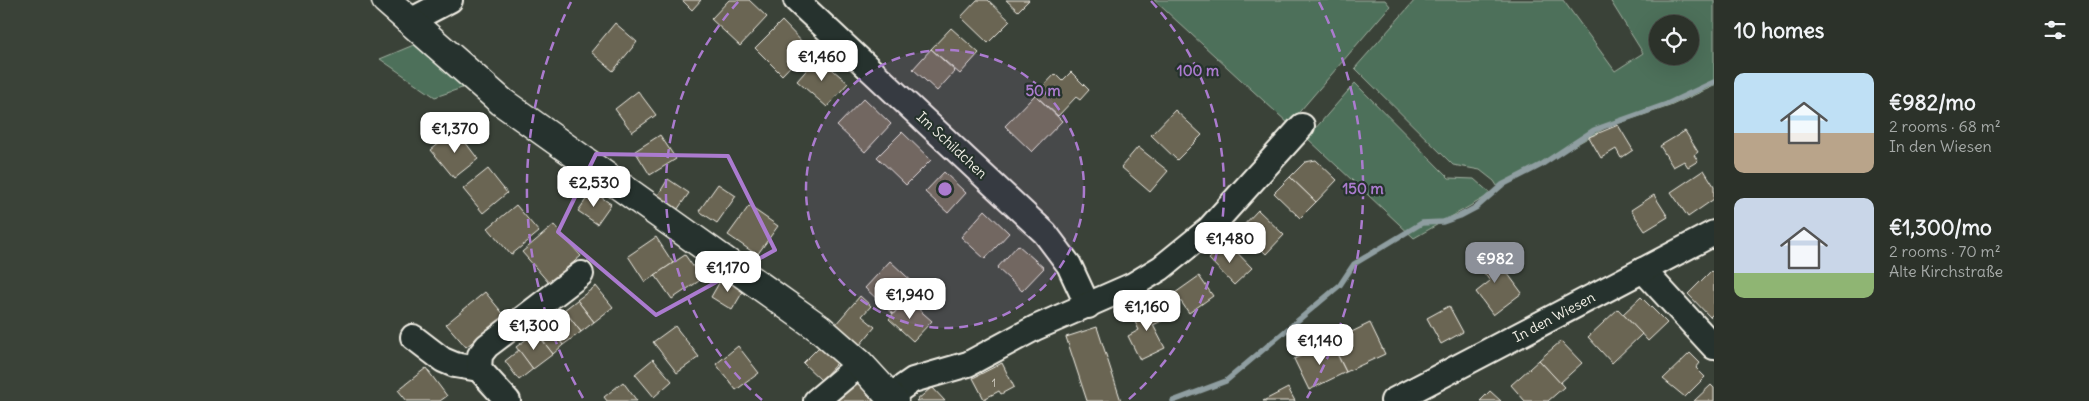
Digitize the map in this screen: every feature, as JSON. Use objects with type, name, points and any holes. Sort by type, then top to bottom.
[{"type":"main road","points":[[397,10],[502,102],[798,312],[860,364],[892,398]]},
{"type":"street","points":[[397,10],[450,0]]},
{"type":"street","name":"Im Schildchen","points":[[796,0],[1045,233],[1070,265],[1088,306]]},
{"type":"street","points":[[892,398],[912,380],[968,364],[1035,328],[1088,306],[1148,276],[1194,243],[1224,213],[1302,126]]},
{"type":"street","name":"In den Wiesen","points":[[1393,401],[1714,233]]},
{"type":"street","points":[[1643,270],[1714,347]]},
{"type":"street","points":[[500,398],[479,369],[480,355],[487,346],[581,274]]},
{"type":"street","points":[[413,337],[443,360],[455,365],[479,369]]},
{"type":"street","points":[[816,401],[860,364]]},
{"type":"highlighted area","points":[[596,154],[728,156],[775,250],[656,315],[558,232]]},
{"type":"green space","points":[[1154,0],[1385,0],[1390,6],[1289,124]]},
{"type":"green space","points":[[1415,0],[1563,0],[1615,71],[1643,53],[1610,0],[1714,0],[1714,86],[1670,106],[1605,128],[1499,189],[1494,181],[1480,170],[1453,165],[1355,68]]},
{"type":"green space","points":[[416,44],[465,87],[435,97],[380,59]]},
{"type":"green space","points":[[1355,83],[1449,178],[1474,179],[1491,194],[1414,238],[1307,138]]},
{"type":"building","points":[[682,0],[701,0],[692,10]]},
{"type":"building","points":[[729,0],[749,0],[767,17],[740,46],[711,19]]},
{"type":"building","points":[[977,0],[988,0],[1010,21],[988,43],[961,17]]},
{"type":"building","points":[[1006,0],[1029,0],[1018,11]]},
{"type":"building","points":[[782,21],[808,48],[782,75],[755,48]]},
{"type":"building","points":[[615,23],[637,42],[613,71],[591,52]]},
{"type":"building","points":[[951,28],[979,53],[960,74],[931,49]]},
{"type":"building","points":[[931,49],[955,71],[937,91],[913,69]]},
{"type":"building","points":[[818,57],[848,83],[827,107],[797,81]]},
{"type":"building","points":[[1071,72],[1089,90],[1080,100],[1076,97],[1058,116],[1035,95],[1055,74],[1062,81]]},
{"type":"building","points":[[638,91],[656,115],[632,132],[615,109]]},
{"type":"building","points":[[1035,95],[1062,121],[1032,152],[1005,126]]},
{"type":"building","points":[[864,98],[891,124],[865,152],[837,126]]},
{"type":"building","points":[[1175,110],[1202,135],[1177,160],[1151,135]]},
{"type":"building","points":[[1618,125],[1633,150],[1621,158],[1616,149],[1601,158],[1589,137]]},
{"type":"building","points":[[456,130],[478,159],[454,178],[431,150]]},
{"type":"building","points":[[1685,131],[1698,152],[1694,155],[1698,161],[1688,167],[1684,161],[1673,167],[1660,146]]},
{"type":"building","points":[[902,132],[931,160],[906,185],[877,157]]},
{"type":"building","points":[[660,135],[676,159],[650,175],[635,151]]},
{"type":"building","points":[[1138,147],[1168,171],[1150,192],[1121,167]]},
{"type":"building","points":[[1316,160],[1337,180],[1316,202],[1290,177],[1305,162]]},
{"type":"building","points":[[488,169],[507,193],[483,213],[463,189]]},
{"type":"building","points":[[1704,170],[1714,186],[1714,199],[1688,217],[1671,192]]},
{"type":"building","points":[[944,172],[966,193],[948,213],[925,192]]},
{"type":"building","points":[[1290,177],[1316,202],[1300,218],[1274,193]]},
{"type":"building","points":[[668,179],[689,193],[675,213],[655,200]]},
{"type":"building","points":[[718,184],[736,196],[717,223],[699,211]]},
{"type":"building","points":[[592,191],[611,204],[597,224],[578,211]]},
{"type":"building","points":[[1654,195],[1668,217],[1645,231],[1631,210]]},
{"type":"building","points":[[516,205],[539,232],[511,255],[488,228]]},
{"type":"building","points":[[749,206],[778,226],[757,255],[728,235]]},
{"type":"building","points":[[985,210],[1009,233],[985,259],[961,237]]},
{"type":"building","points":[[1258,210],[1284,235],[1266,254],[1240,229]]},
{"type":"building","points":[[554,225],[581,256],[549,283],[522,252]]},
{"type":"building","points":[[656,237],[673,263],[645,282],[628,256]]},
{"type":"building","points":[[1227,242],[1252,268],[1234,285],[1209,259]]},
{"type":"building","points":[[1018,245],[1044,268],[1022,291],[997,268]]},
{"type":"building","points":[[1484,248],[1502,272],[1505,270],[1522,293],[1493,315],[1476,292],[1490,281],[1472,257]]},
{"type":"building","points":[[685,255],[702,279],[672,299],[655,275]]},
{"type":"building","points":[[890,261],[918,287],[893,314],[865,288]]},
{"type":"building","points":[[1711,271],[1714,274],[1714,313],[1710,317],[1688,294]]},
{"type":"building","points":[[723,276],[745,288],[732,310],[711,297]]},
{"type":"building","points":[[1199,276],[1213,296],[1189,313],[1175,293]]},
{"type":"building","points":[[596,286],[613,307],[594,322],[577,300]]},
{"type":"building","points":[[485,292],[505,316],[466,347],[446,324]]},
{"type":"building","points":[[860,296],[871,306],[862,316],[875,327],[859,346],[835,325]]},
{"type":"building","points":[[1641,297],[1667,323],[1648,341],[1623,314]]},
{"type":"building","points":[[907,299],[932,321],[913,341],[889,319]]},
{"type":"building","points":[[577,300],[594,322],[581,332],[564,310]]},
{"type":"building","points":[[1158,303],[1166,319],[1153,325],[1165,348],[1140,360],[1128,336],[1139,330],[1132,316]]},
{"type":"building","points":[[1449,306],[1463,332],[1441,344],[1427,318]]},
{"type":"building","points":[[1618,309],[1642,334],[1612,363],[1588,337]]},
{"type":"building","points":[[564,310],[581,332],[563,345],[547,323]]},
{"type":"building","points":[[1370,323],[1385,354],[1346,372],[1331,342]]},
{"type":"building","points":[[549,326],[563,345],[553,354],[538,335]]},
{"type":"building","points":[[675,326],[699,357],[677,373],[653,342]]},
{"type":"building","points":[[1097,327],[1121,401],[1087,401],[1066,337]]},
{"type":"building","points":[[536,332],[553,354],[533,369],[516,347]]},
{"type":"building","points":[[1561,341],[1582,363],[1560,383],[1539,360]]},
{"type":"building","points":[[1331,342],[1346,372],[1309,390],[1294,359]]},
{"type":"building","points":[[821,345],[838,362],[821,380],[803,363]]},
{"type":"building","points":[[738,346],[759,373],[736,390],[716,364]]},
{"type":"building","points":[[519,350],[533,369],[519,380],[505,361]]},
{"type":"building","points":[[1690,353],[1700,363],[1696,368],[1705,377],[1685,397],[1663,379]]},
{"type":"building","points":[[653,359],[672,381],[654,397],[635,374]]},
{"type":"building","points":[[1539,360],[1564,387],[1548,401],[1525,401],[1511,385]]},
{"type":"building","points":[[1002,363],[1014,387],[1001,394],[999,391],[984,399],[973,378]]},
{"type":"building","points":[[426,368],[447,396],[440,401],[407,401],[398,390]]},
{"type":"building","points":[[856,381],[877,401],[834,401],[848,390]]},
{"type":"building","points":[[623,382],[637,401],[607,401],[604,397]]},
{"type":"building","points":[[1711,385],[1714,388],[1714,401],[1694,401]]},
{"type":"building","points":[[932,387],[945,401],[916,401]]},
{"type":"building","points":[[1288,388],[1295,401],[1263,401]]},
{"type":"building","points":[[1490,391],[1501,401],[1480,401]]},
{"type":"waterway","points":[[1173,401],[1226,381],[1340,285],[1354,264],[1422,223],[1443,222],[1460,216],[1477,207],[1502,185],[1541,165],[1594,130],[1667,104],[1714,82]]}]
